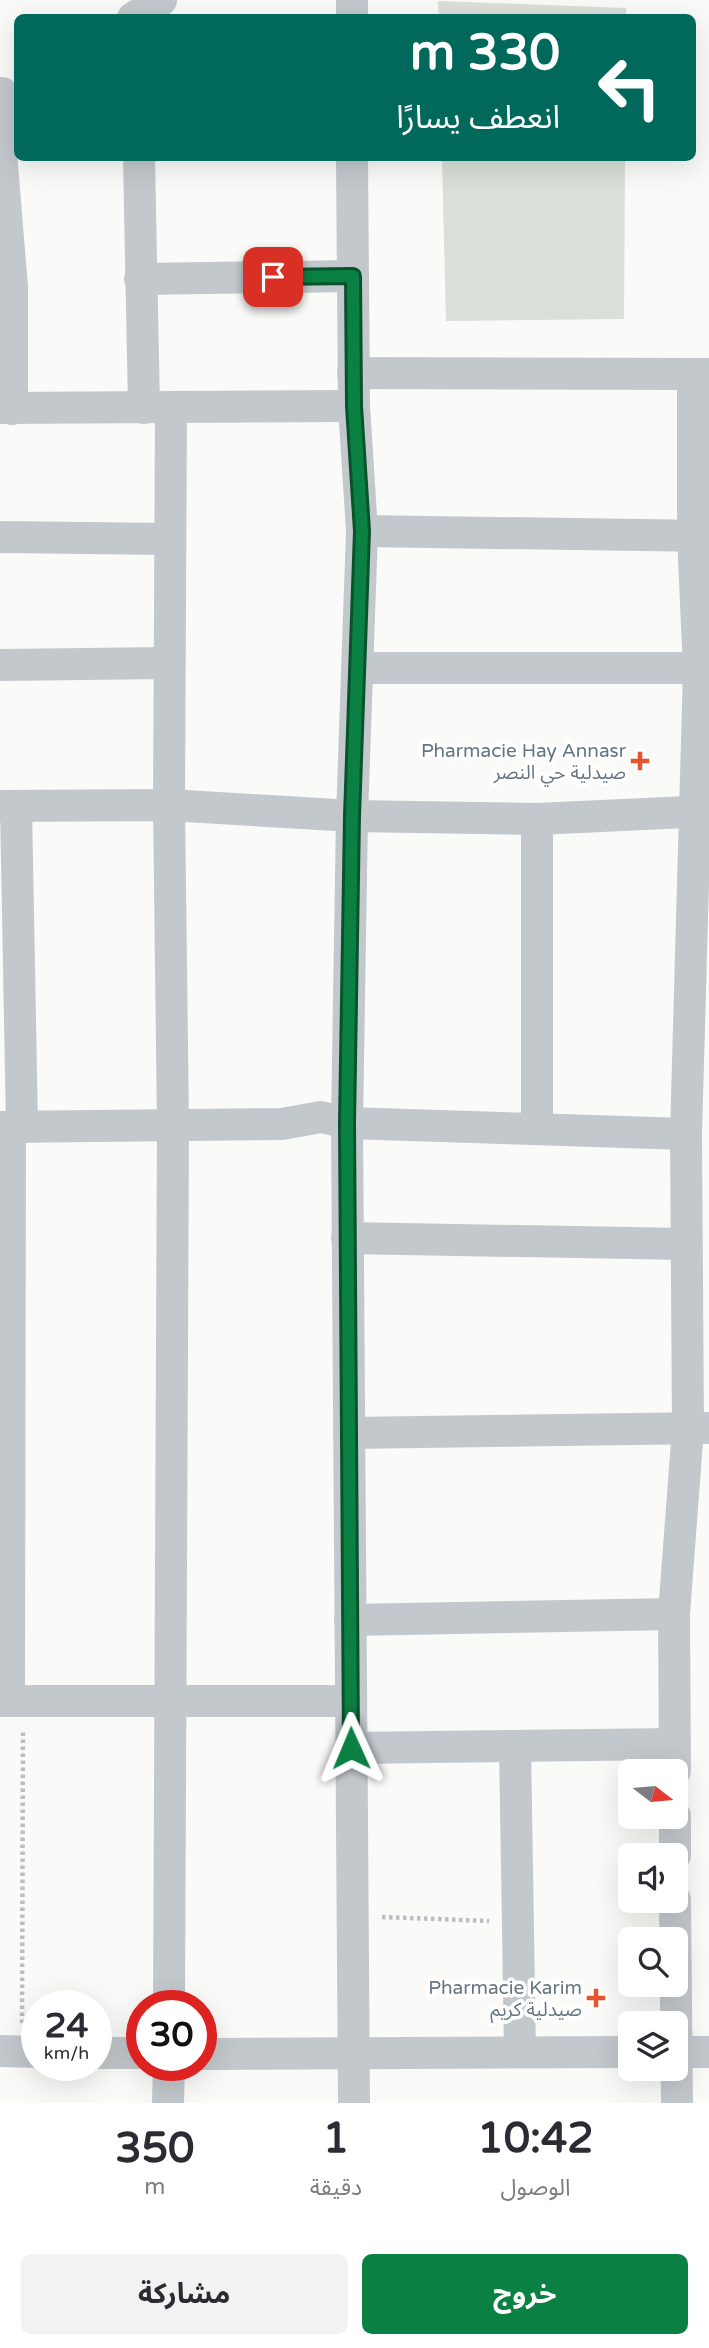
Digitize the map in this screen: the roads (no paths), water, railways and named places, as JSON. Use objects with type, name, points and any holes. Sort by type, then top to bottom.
[{"type":"street","points":[[0,129],[7,91]]},
{"type":"street","points":[[0,141],[12,287],[6,408],[354,406]]},
{"type":"street","points":[[143,161],[140,279],[157,409],[169,539],[173,1126],[169,1990]]},
{"type":"street","points":[[352,161],[354,406],[362,531],[352,816],[347,1123],[354,2103]]},
{"type":"street","points":[[140,279],[353,276]]},
{"type":"street","points":[[351,1748],[515,1746],[674,1757],[674,1614],[698,1428],[685,1244],[686,1134],[702,811],[704,669],[701,374],[354,373]]},
{"type":"street","points":[[362,531],[701,537]]},
{"type":"street","points":[[0,537],[169,539]]},
{"type":"street","points":[[0,665],[169,663]]},
{"type":"street","points":[[358,668],[704,669]]},
{"type":"street","points":[[351,1701],[11,1701],[5,1611],[11,1127],[8,806],[169,805],[352,816],[537,819],[702,811]]},
{"type":"street","points":[[537,819],[537,1129]]},
{"type":"street","points":[[11,1127],[282,1124],[321,1116],[347,1123],[686,1134]]},
{"type":"street","points":[[347,1238],[685,1244]]},
{"type":"street","points":[[349,1433],[698,1428]]},
{"type":"street","points":[[350,1620],[674,1614]]},
{"type":"street","points":[[515,1746],[520,2052]]},
{"type":"street","points":[[676,1913],[676,2011]]},
{"type":"street","points":[[217,2054],[618,2052]]},
{"type":"street","points":[[688,2052],[709,2052]]},
{"type":"street","points":[[168,2103],[169,2081]]},
{"type":"street","points":[[677,2081],[677,2103]]},
{"type":"place","name":"Pharmacie Hay Annasr صيدلية حي النصر","points":[[640,761]]},
{"type":"place","name":"Pharmacie Karim صيدلية كريم","points":[[596,1998]]}]
